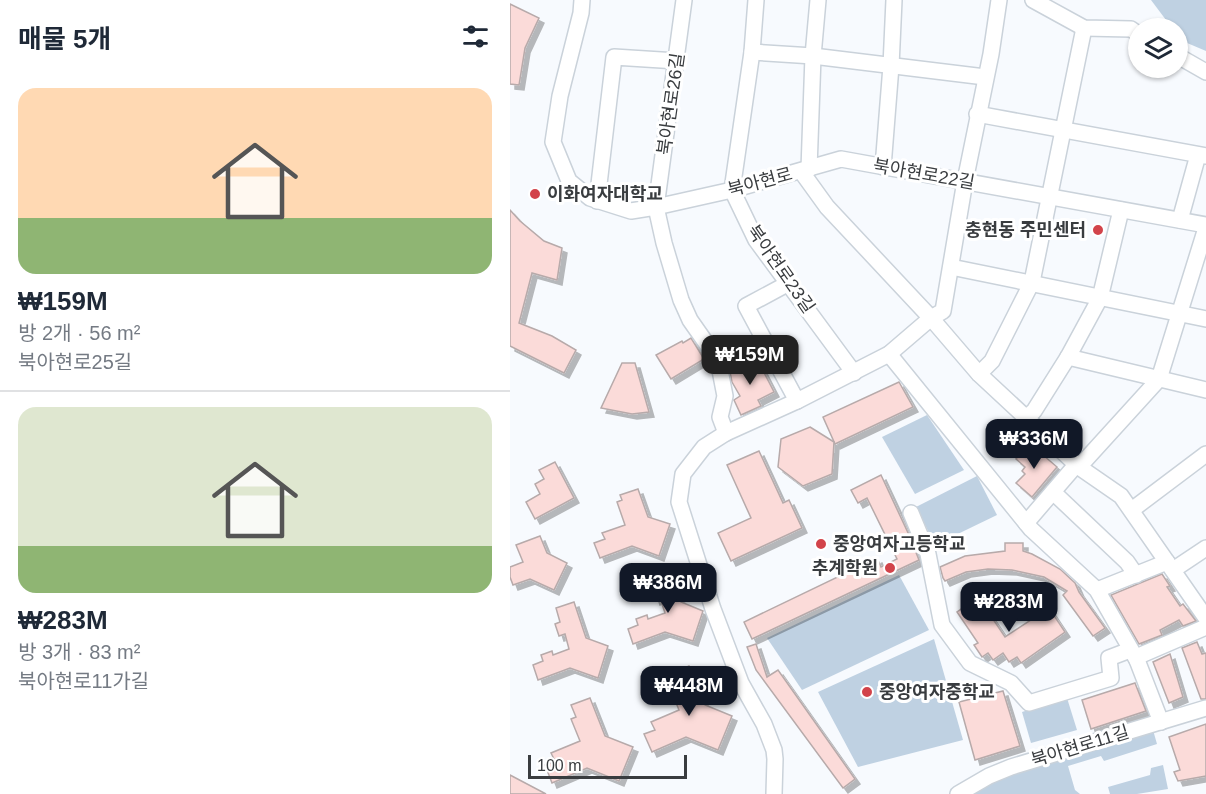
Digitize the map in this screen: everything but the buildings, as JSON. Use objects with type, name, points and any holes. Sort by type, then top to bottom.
[{"type":"street","name":"북아현로","points":[[582,0],[581,13],[560,96],[553,142],[569,182],[590,198],[631,211],[732,190],[805,170],[827,207],[931,318],[979,374],[1078,466],[1121,496],[1206,618]]},
{"type":"street","name":"북아현로26길","points":[[684,0],[657,207],[664,243],[681,300],[690,320],[718,360],[725,396],[720,417],[726,433]]},
{"type":"street","points":[[732,190],[752,52],[756,0]]},
{"type":"street","points":[[805,170],[819,0]]},
{"type":"street","points":[[882,167],[894,0]]},
{"type":"street","points":[[774,794],[776,759],[774,750],[764,724],[741,683],[713,609],[679,502],[682,474],[704,447],[726,433],[854,374],[889,354],[931,318],[943,311],[999,0]]},
{"type":"street","points":[[1035,0],[1084,28],[1128,29]]},
{"type":"street","points":[[979,374],[992,361],[1032,282],[1084,28]]},
{"type":"street","points":[[752,52],[813,56],[986,77]]},
{"type":"street","points":[[597,201],[614,57],[677,61]]},
{"type":"street","points":[[1188,62],[1206,72]]},
{"type":"street","points":[[977,114],[1202,155],[1180,220]]},
{"type":"street","name":"북아현로22길","points":[[805,170],[841,159],[1180,220],[1206,227]]},
{"type":"street","name":"북아현로23길","points":[[732,190],[756,240],[787,284],[815,317],[854,374]]},
{"type":"street","points":[[1026,418],[1034,411],[1068,357],[1100,298],[1121,210]]},
{"type":"street","points":[[1026,523],[1159,379],[1206,227]]},
{"type":"street","points":[[951,267],[1206,319]]},
{"type":"street","points":[[787,284],[746,306],[797,401]]},
{"type":"street","points":[[889,354],[1026,523],[1097,590],[1133,655],[1161,722]]},
{"type":"street","points":[[1068,357],[1206,390]]},
{"type":"street","points":[[1132,510],[1206,454]]},
{"type":"street","points":[[1053,492],[1127,562],[1136,575]]},
{"type":"street","points":[[911,513],[928,555],[942,625],[970,663],[1011,683],[1029,703],[1111,678],[1109,658],[1141,655],[1206,627]]},
{"type":"street","points":[[1097,590],[1136,575],[1170,566],[1206,548]]},
{"type":"street","name":"북아현로11길","points":[[958,794],[989,776],[1011,767],[1206,708]]},
{"type":"shaded area","points":[[1151,0],[1206,0],[1206,51],[1188,43],[1188,18],[1164,18]]},
{"type":"shaded area","points":[[927,415],[964,470],[915,494],[882,437]]},
{"type":"shaded area","points":[[977,476],[997,515],[935,545],[916,507]]},
{"type":"shaded area","points":[[899,575],[929,630],[802,690],[767,638]]},
{"type":"shaded area","points":[[934,639],[963,740],[858,767],[818,692]]},
{"type":"shaded area","points":[[1067,698],[1077,730],[1031,743],[1022,712]]},
{"type":"shaded area","points":[[1153,730],[1157,744],[1104,761],[1101,756],[1068,766],[1075,790],[1080,794],[972,794],[988,782]]},
{"type":"shaded area","points":[[1163,765],[1168,789],[1137,794],[1110,794],[1108,787],[1150,775],[1151,768]]},
{"type":"place","name":"이화여자대학교","points":[[535,194]]},
{"type":"place","name":"충현동 주민센터","points":[[1098,230]]},
{"type":"place","name":"중앙여자고등학교","points":[[821,544]]},
{"type":"place","name":"추계학원","points":[[890,568]]},
{"type":"place","name":"중앙여자중학교","points":[[867,692]]}]
